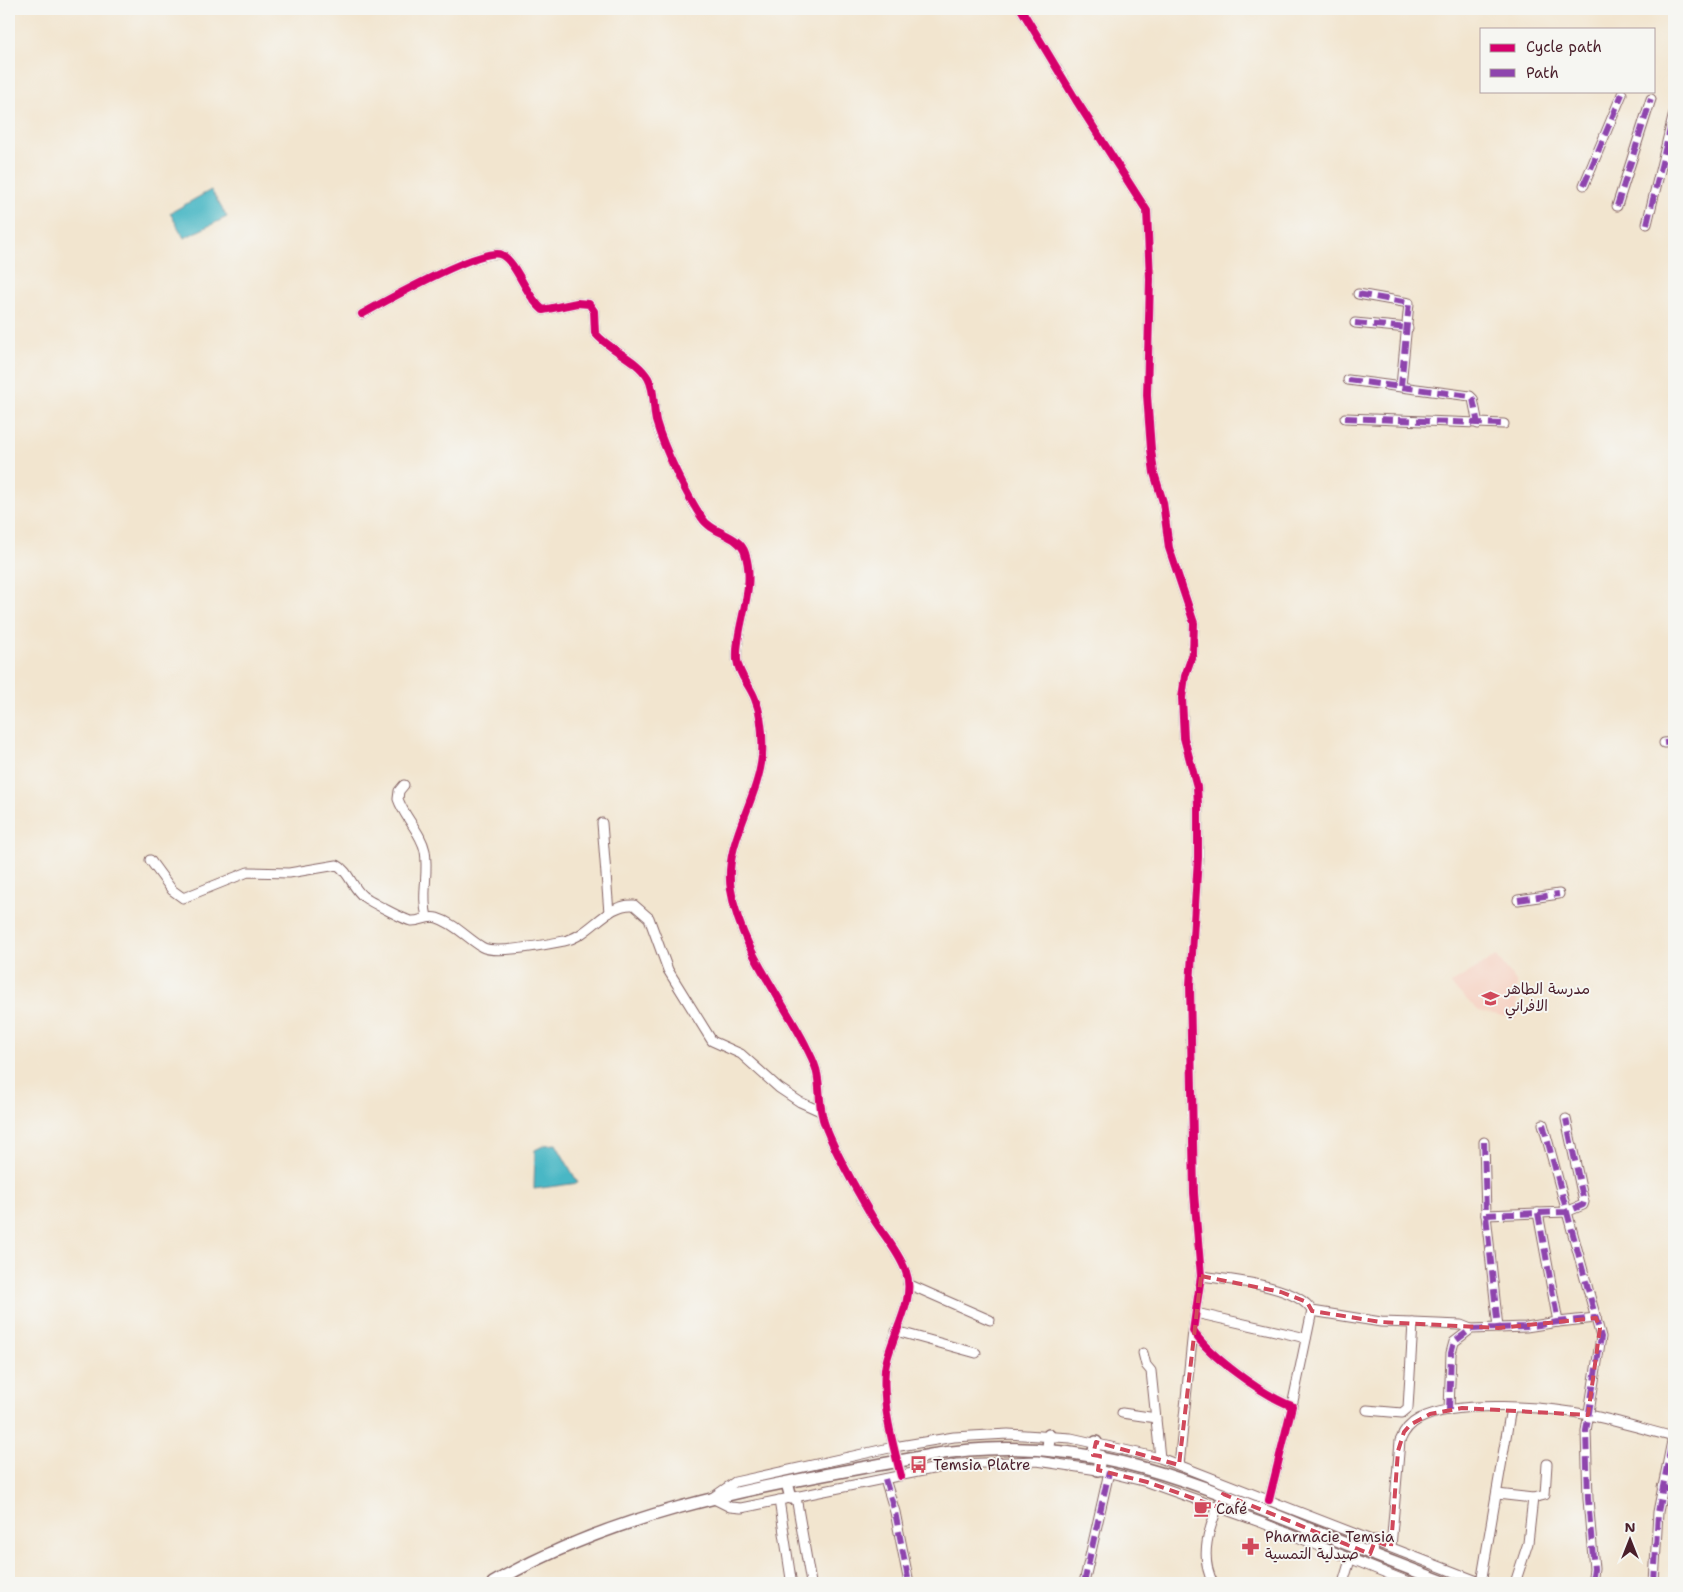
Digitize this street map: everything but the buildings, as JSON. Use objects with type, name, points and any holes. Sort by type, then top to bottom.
[{"type":"main road","points":[[1048,1450],[1049,1436]]},
{"type":"main road","points":[[1096,1442],[1097,1456],[1103,1471]]},
{"type":"main road","points":[[493,1583],[543,1557],[612,1526],[675,1507],[712,1498],[955,1451],[983,1449],[1048,1450],[1097,1456],[1225,1489],[1267,1505],[1370,1554],[1434,1581],[1446,1583]]},
{"type":"main road","points":[[787,1483],[794,1497]]},
{"type":"main road","points":[[1370,1554],[1375,1541]]},
{"type":"street","points":[[1021,9],[1147,211],[1150,279],[1147,395],[1150,450],[1154,473],[1163,502],[1169,548],[1194,623],[1194,653],[1185,676],[1182,698],[1184,738],[1198,795],[1198,858],[1190,985],[1194,1200],[1201,1276],[1193,1331],[1179,1464]]},
{"type":"street","points":[[1584,185],[1622,94]]},
{"type":"street","points":[[1617,206],[1651,99]]},
{"type":"street","points":[[1647,224],[1674,113]]},
{"type":"street","points":[[362,314],[400,292],[463,263],[486,255],[500,254],[508,260],[532,298],[543,310],[577,303],[592,306],[595,334],[642,370],[648,378],[661,436],[700,516],[710,527],[740,545],[746,556],[748,585],[737,645],[737,659],[741,675],[757,703],[762,753],[755,791],[731,863],[731,891],[755,957],[815,1065],[820,1110],[830,1138],[871,1213],[906,1270],[908,1284],[906,1298],[887,1357],[885,1377],[886,1410],[901,1476]]},
{"type":"street","points":[[1358,294],[1410,303],[1401,386]]},
{"type":"street","points":[[1355,323],[1408,328]]},
{"type":"street","points":[[1348,380],[1470,396],[1473,399],[1478,424]]},
{"type":"street","points":[[1345,418],[1504,424]]},
{"type":"street","points":[[1664,742],[1674,742]]},
{"type":"street","points":[[404,785],[399,791],[398,799],[424,849],[426,876],[424,903],[428,917]]},
{"type":"street","points":[[602,823],[609,913]]},
{"type":"street","points":[[150,860],[172,890],[183,898],[193,896],[230,878],[248,872],[289,873],[337,865],[364,896],[409,920],[428,917],[439,919],[482,947],[495,951],[568,940],[581,935],[609,913],[628,905],[634,905],[644,912],[648,918],[668,970],[712,1041],[746,1058],[779,1088],[800,1102],[820,1110]]},
{"type":"street","points":[[1518,900],[1559,894]]},
{"type":"street","points":[[1486,1215],[1566,1212],[1583,1205],[1584,1202],[1566,1119]]},
{"type":"street","points":[[1544,1124],[1601,1337],[1588,1415],[1588,1499],[1594,1569],[1592,1583]]},
{"type":"street","points":[[1484,1142],[1486,1215],[1498,1328]]},
{"type":"street","points":[[1538,1213],[1558,1322]]},
{"type":"street","points":[[1201,1276],[1251,1283],[1281,1292],[1307,1302],[1312,1311],[1292,1406],[1267,1505],[1375,1541],[1481,1583],[1511,1408]]},
{"type":"street","points":[[908,1284],[990,1320]]},
{"type":"street","points":[[1312,1311],[1381,1322],[1461,1326],[1471,1329],[1526,1327],[1596,1318]]},
{"type":"street","points":[[1196,1313],[1306,1338]]},
{"type":"street","points":[[1368,1410],[1402,1413],[1408,1408],[1413,1324]]},
{"type":"street","points":[[1449,1410],[1452,1346],[1458,1338],[1471,1329]]},
{"type":"street","points":[[896,1331],[976,1353]]},
{"type":"street","points":[[1193,1331],[1202,1342],[1232,1369],[1280,1402],[1292,1406]]},
{"type":"street","points":[[1143,1353],[1146,1365],[1151,1372],[1160,1458]]},
{"type":"street","points":[[1391,1547],[1398,1452],[1404,1432],[1419,1418],[1449,1410],[1511,1408],[1588,1415],[1673,1436],[1658,1512],[1654,1583]]},
{"type":"street","points":[[1122,1412],[1156,1418]]},
{"type":"street","points":[[1213,1583],[1208,1570],[1206,1546],[1209,1530],[1218,1507],[1225,1489],[1179,1464],[1096,1442],[1049,1436],[972,1435],[894,1447],[735,1482],[712,1498],[730,1507],[741,1508],[957,1464],[1010,1460],[1037,1461],[1103,1471],[1147,1482],[1218,1507],[1411,1583]]},
{"type":"street","points":[[1497,1494],[1533,1498],[1545,1496],[1547,1464]]},
{"type":"street","points":[[1084,1583],[1103,1471]]},
{"type":"street","points":[[885,1479],[895,1512],[909,1583]]},
{"type":"street","points":[[1662,1487],[1674,1492]]},
{"type":"street","points":[[794,1497],[811,1583]]},
{"type":"street","points":[[1515,1583],[1528,1543],[1533,1498]]},
{"type":"street","points":[[779,1500],[791,1579]]},
{"type":"street","points":[[1343,1583],[1350,1560]]},
{"type":"highlighted area","points":[[1201,1276],[1281,1292],[1307,1302],[1312,1311],[1381,1322],[1498,1328],[1596,1318],[1600,1328],[1588,1415],[1462,1408],[1430,1414],[1410,1425],[1404,1432],[1398,1451],[1391,1547],[1375,1541],[1370,1554],[1223,1494],[1218,1507],[1147,1482],[1098,1470],[1100,1456],[1093,1455],[1096,1442],[1179,1465]]},
{"type":"shaded area","name":"مدرسة الطاهر الافراني","points":[[1496,956],[1517,983],[1517,1019],[1479,1011],[1450,984]]},
{"type":"water","points":[[211,190],[227,217],[184,238],[170,213]]},
{"type":"water","points":[[556,1144],[578,1183],[534,1189],[535,1150],[545,1145]]},
{"type":"marked path","points":[[1584,185],[1622,94]]},
{"type":"marked path","points":[[1617,206],[1651,99]]},
{"type":"marked path","points":[[1647,224],[1674,113]]},
{"type":"marked path","points":[[1358,294],[1409,303],[1401,386]]},
{"type":"marked path","points":[[1355,323],[1408,328]]},
{"type":"marked path","points":[[1348,380],[1470,396],[1473,399],[1478,424]]},
{"type":"marked path","points":[[1345,418],[1504,424]]},
{"type":"marked path","points":[[1664,743],[1674,742]]},
{"type":"marked path","points":[[1518,900],[1559,894]]},
{"type":"marked path","points":[[1484,1142],[1486,1215],[1566,1212],[1583,1205],[1584,1202],[1566,1119]]},
{"type":"marked path","points":[[1543,1124],[1601,1337],[1586,1431],[1588,1499],[1594,1569],[1592,1583]]},
{"type":"marked path","points":[[1538,1213],[1558,1322],[1596,1318]]},
{"type":"marked path","points":[[1449,1410],[1451,1353],[1454,1342],[1471,1329],[1498,1328],[1486,1215]]},
{"type":"marked path","points":[[1498,1328],[1526,1327],[1558,1322]]},
{"type":"marked path","points":[[1654,1583],[1658,1512],[1673,1436]]},
{"type":"marked path","points":[[1084,1583],[1109,1472]]},
{"type":"marked path","points":[[885,1479],[895,1512],[909,1583]]},
{"type":"marked path","points":[[1662,1487],[1674,1492]]},
{"type":"cycle path","points":[[1021,9],[1147,211],[1150,279],[1147,395],[1151,449],[1154,473],[1163,502],[1169,548],[1194,623],[1193,653],[1185,676],[1182,698],[1184,738],[1197,787],[1198,805],[1198,858],[1190,985],[1194,1193],[1201,1276],[1193,1331],[1212,1352],[1238,1374],[1280,1401],[1292,1406],[1269,1500]]},
{"type":"cycle path","points":[[362,314],[456,266],[492,254],[502,255],[507,259],[543,310],[577,303],[589,304],[594,311],[595,333],[608,345],[637,365],[648,378],[652,388],[656,421],[664,445],[689,497],[702,518],[712,528],[737,542],[745,553],[749,580],[739,633],[737,660],[740,671],[753,694],[761,720],[762,756],[759,773],[732,856],[731,890],[736,911],[752,951],[795,1025],[813,1061],[818,1080],[823,1121],[831,1139],[861,1197],[906,1272],[908,1295],[901,1321],[887,1358],[884,1383],[889,1423],[901,1476]]},
{"type":"place","name":"مدرسة الطاهر الافراني","points":[[1491,998]]},
{"type":"place","name":"Temsia Platre","points":[[919,1465]]},
{"type":"place","name":"Café","points":[[1202,1509]]},
{"type":"place","name":"Pharmacie Temsia صيدلية التمسية","points":[[1251,1546]]}]
